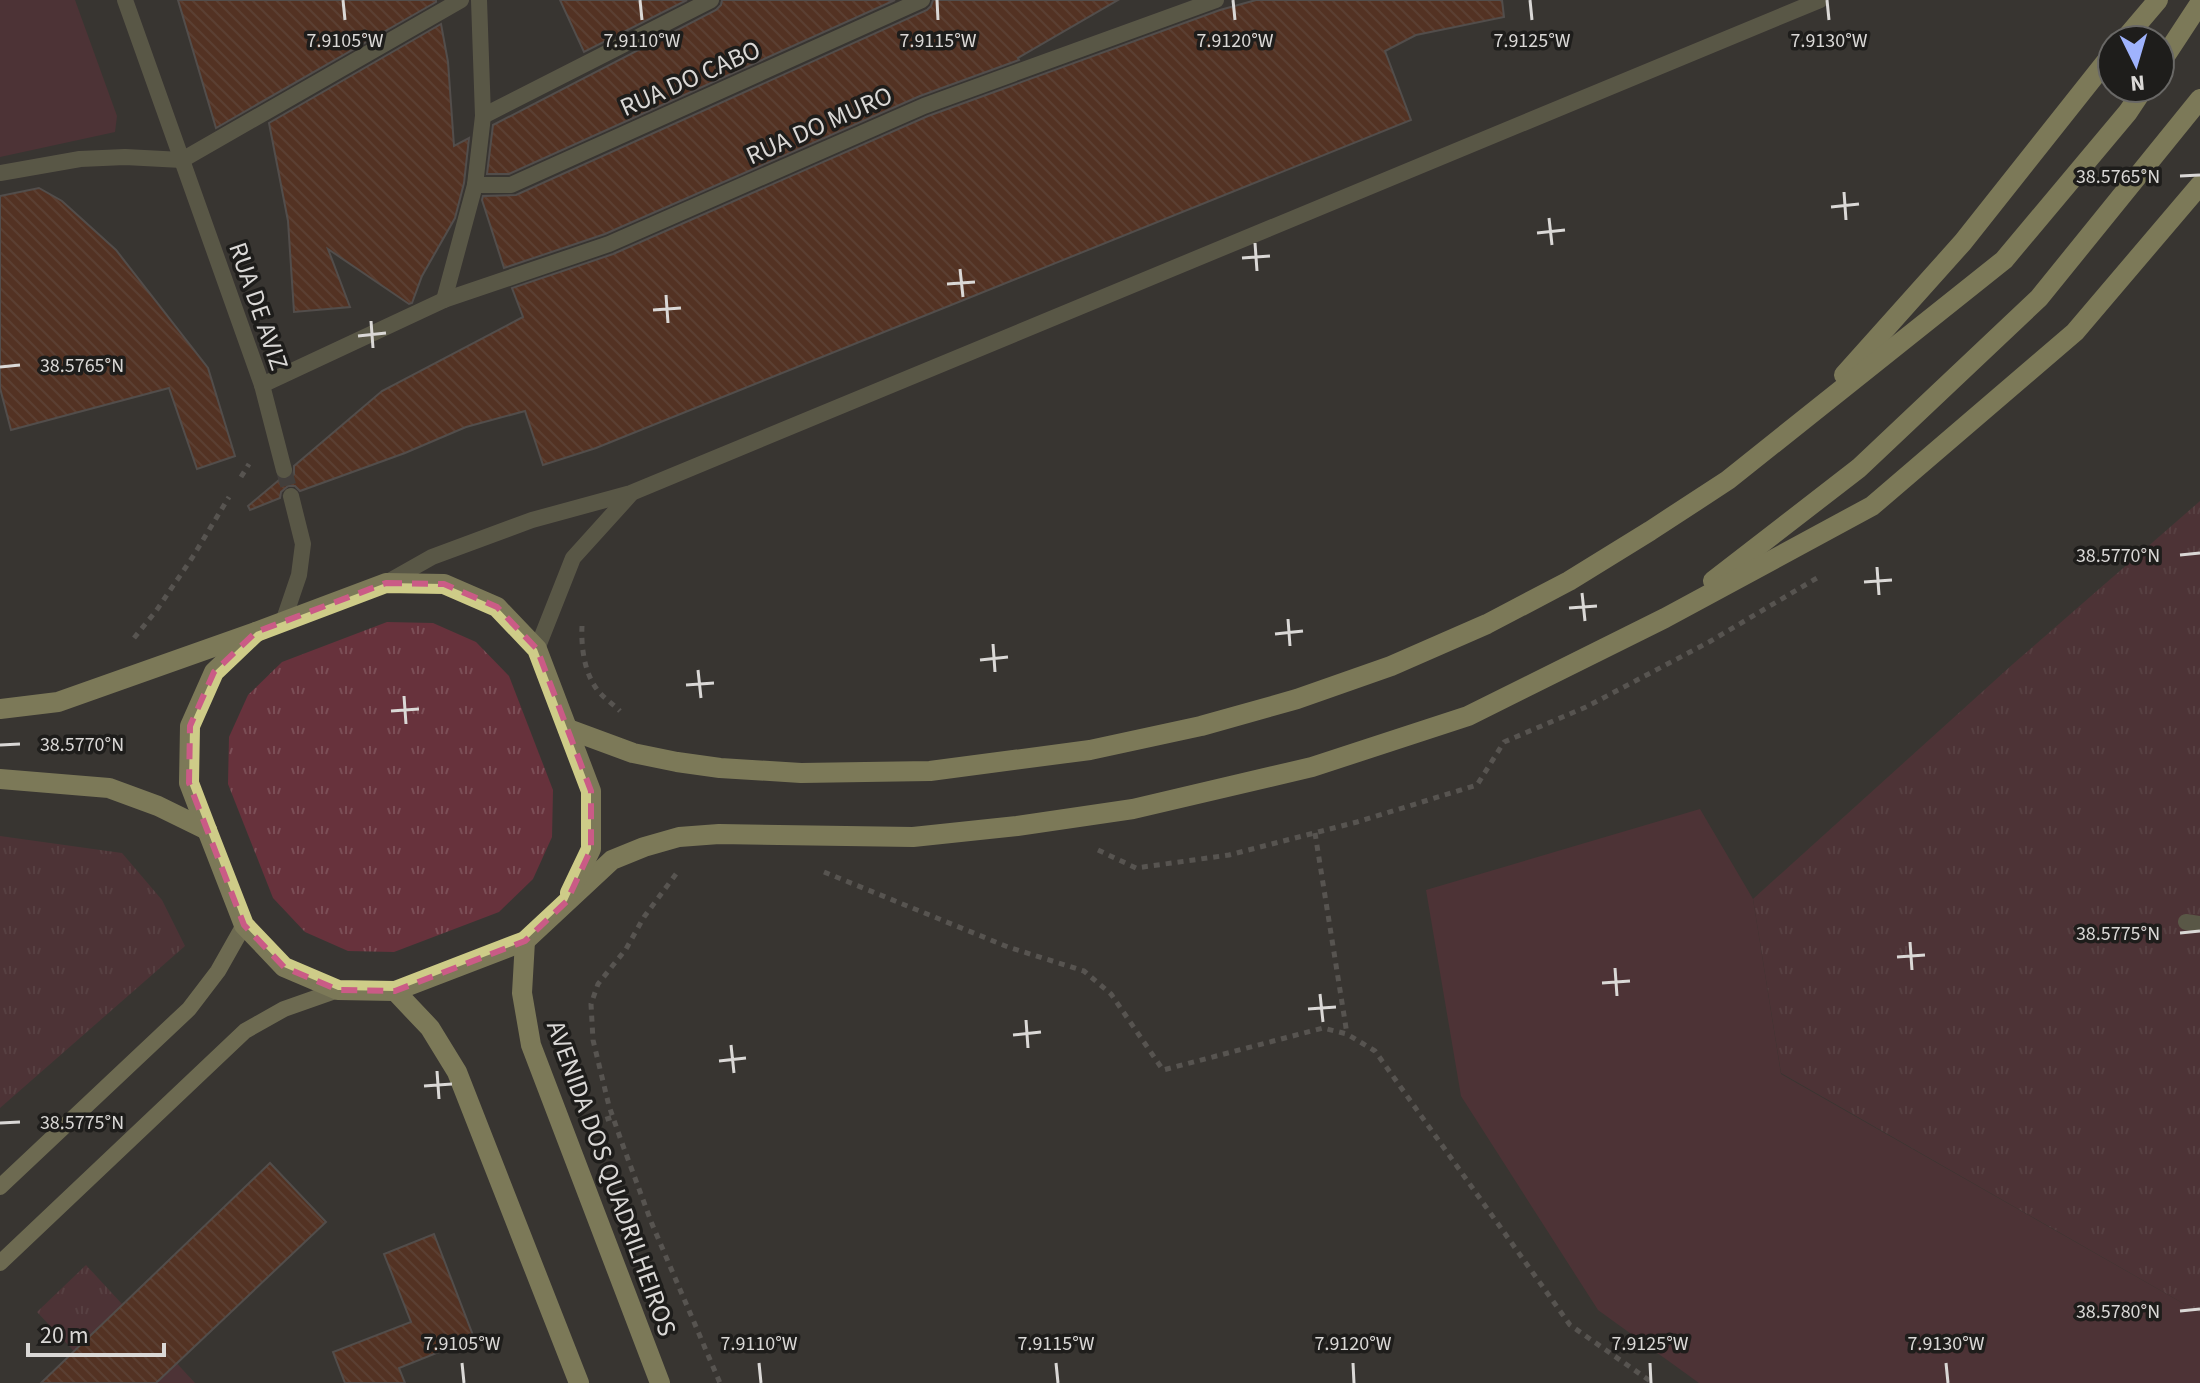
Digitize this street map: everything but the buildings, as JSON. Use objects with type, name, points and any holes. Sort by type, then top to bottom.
[{"type":"main road","points":[[2138,24],[2158,0]]},
{"type":"main road","points":[[2176,40],[2200,3]]},
{"type":"main road","points":[[1807,417],[1963,242],[2096,74]]},
{"type":"main road","points":[[1665,618],[1859,468],[2039,298],[2200,99]]},
{"type":"main road","points":[[568,729],[633,753],[720,768],[801,773],[930,771],[1090,750],[1201,726],[1297,699],[1378,671],[1487,624],[1569,581],[1728,480],[2004,260],[2133,104]]},
{"type":"main road","points":[[0,1263],[245,1031],[284,1009],[338,990],[395,991],[525,941],[612,860],[644,847],[679,837],[719,834],[913,837],[1133,809],[1312,767],[1468,716],[1665,618],[1872,506],[2075,332],[2200,185]]},
{"type":"main road","points":[[0,709],[58,702],[386,583],[444,584],[497,607],[537,649],[591,791],[591,849],[567,901]]},
{"type":"main road","points":[[256,632],[214,672],[190,726],[189,783],[244,925],[284,967],[338,990]]},
{"type":"main road","points":[[0,779],[109,788],[158,806],[207,830]]},
{"type":"main road","points":[[0,1187],[189,1009],[218,971],[244,925]]},
{"type":"main road","name":"AVENIDA DOS QUADRILHEIROS","points":[[525,941],[522,993],[531,1045],[660,1383]]},
{"type":"main road","points":[[395,991],[430,1028],[457,1072],[579,1383]]},
{"type":"street","name":"RUA DE AVIZ","points":[[125,0],[262,385],[284,470]]},
{"type":"street","points":[[0,173],[80,159],[125,157],[182,160],[461,0]]},
{"type":"street","points":[[444,300],[475,185],[483,116],[479,0]]},
{"type":"street","points":[[483,116],[711,0]]},
{"type":"street","name":"RUA DO CABO","points":[[475,185],[511,185],[922,0]]},
{"type":"street","name":"RUA DO MURO","points":[[262,385],[444,300],[609,244],[924,106],[1216,0]]},
{"type":"street","points":[[386,583],[432,557],[532,520],[631,493],[1820,0]]},
{"type":"street","points":[[537,649],[573,558],[631,493]]},
{"type":"street","points":[[283,622],[299,575],[303,544],[291,496]]},
{"type":"path","points":[[123,644],[136,637],[156,611],[229,497]]},
{"type":"path","points":[[582,613],[581,642],[587,668],[597,689],[628,715]]},
{"type":"path","points":[[1315,833],[1347,1034]]},
{"type":"path","points":[[824,872],[1008,947],[1084,971],[1111,994],[1163,1070],[1323,1028],[1347,1034],[1375,1051],[1570,1325],[1653,1383]]},
{"type":"path","points":[[677,873],[644,917],[626,949],[598,984],[591,1004],[593,1040],[609,1106],[622,1143],[652,1224],[720,1383]]},
{"type":"highlighted area","points":[[386,583],[444,584],[497,607],[537,649],[591,791],[591,849],[567,901],[525,941],[395,991],[338,990],[284,967],[244,925],[189,783],[190,726],[214,672],[256,632]]},
{"type":"green space","points":[[0,0],[75,0],[117,116],[115,132],[0,157]]},
{"type":"green space","points":[[2200,501],[2200,1313],[1781,1073],[1753,899],[2013,664]]},
{"type":"green space","points":[[387,622],[433,623],[476,642],[509,676],[553,790],[552,837],[533,879],[499,912],[394,952],[348,951],[305,932],[273,898],[228,784],[229,737],[248,695],[282,662]]},
{"type":"green space","points":[[1700,809],[1753,899],[1781,1074],[2200,1313],[2200,1383],[1699,1383],[1598,1310],[1461,1096],[1426,890]]},
{"type":"green space","points":[[0,836],[122,853],[162,900],[185,946],[0,1108]]},
{"type":"green space","points":[[86,1265],[195,1383],[104,1383],[37,1312]]},
{"type":"tunnel","points":[[284,470],[291,496]]}]
